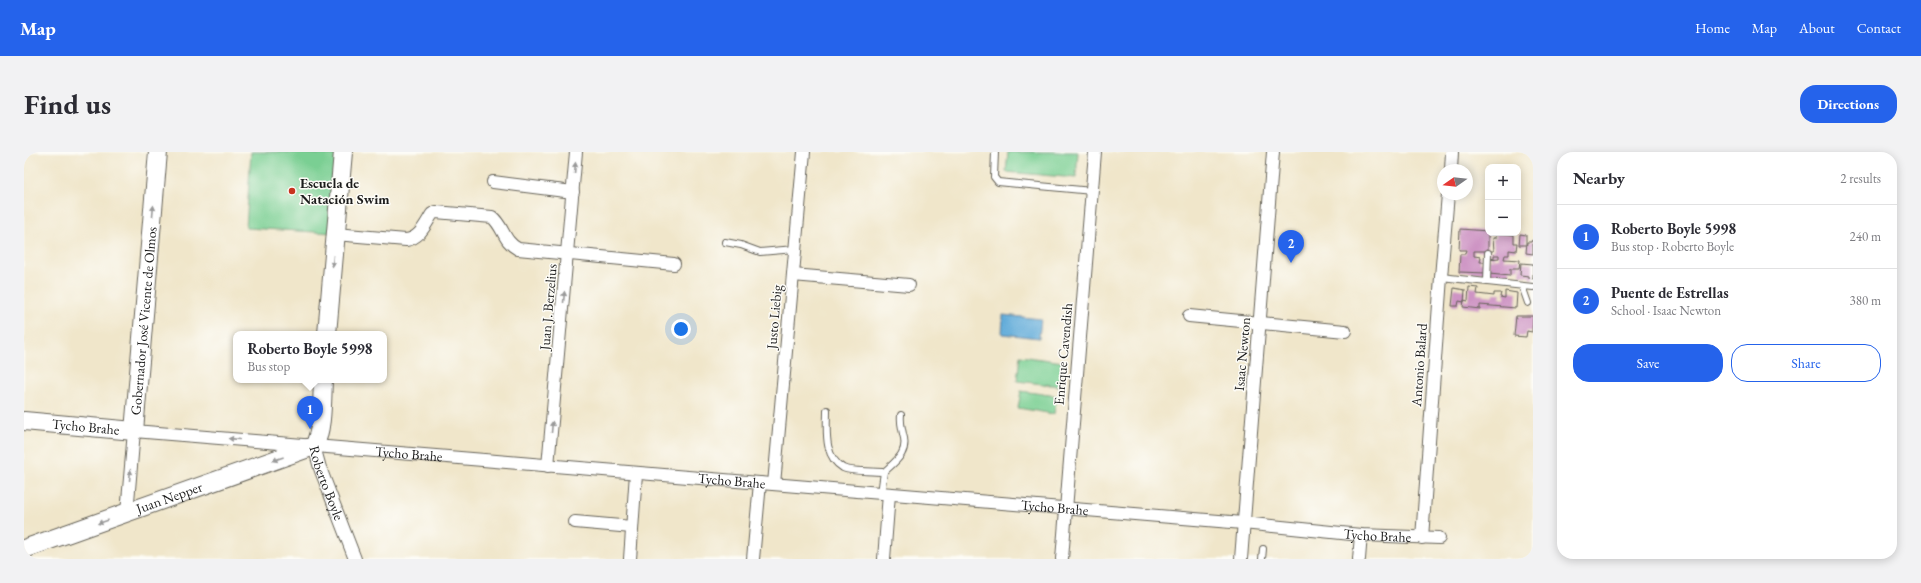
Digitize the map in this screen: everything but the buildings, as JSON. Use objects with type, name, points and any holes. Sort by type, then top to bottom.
[{"type":"main road","name":"Gobernador José Vicente de Olmos","points":[[134,431],[158,152]]},
{"type":"main road","points":[[327,331],[342,152]]},
{"type":"main road","name":"Roberto Boyle","points":[[314,446],[318,440],[323,383]]},
{"type":"main road","name":"Tycho Brahe","points":[[24,422],[134,431]]},
{"type":"main road","name":"Juan Nepper","points":[[24,549],[314,446]]},
{"type":"street","name":"Juan J. Berzelius","points":[[548,466],[576,152]]},
{"type":"street","name":"Justo Liebig","points":[[774,484],[804,152]]},
{"type":"street","name":"Enrique Cavendish","points":[[1062,559],[1095,152]]},
{"type":"street","name":"Isaac Newton","points":[[1241,559],[1273,152]]},
{"type":"street","points":[[1451,164],[1452,152]]},
{"type":"street","points":[[493,182],[573,192]]},
{"type":"street","name":"Antonio Balard","points":[[1422,538],[1447,200]]},
{"type":"street","points":[[335,234],[406,240],[413,239],[418,236],[432,214],[436,212],[492,217],[497,220],[510,245],[518,249],[674,264]]},
{"type":"street","points":[[792,275],[909,285]]},
{"type":"street","points":[[1189,316],[1346,331]]},
{"type":"street","name":"Tycho Brahe","points":[[134,431],[885,494],[1243,522],[1362,535],[1439,538]]},
{"type":"street","name":"Gobernador José Vicente de Olmos","points":[[127,513],[134,431]]},
{"type":"street","name":"Roberto Boyle","points":[[314,446],[320,468],[355,559]]},
{"type":"street","points":[[630,559],[636,473]]},
{"type":"street","points":[[754,559],[760,483]]},
{"type":"street","points":[[884,559],[885,494]]},
{"type":"street","points":[[575,522],[632,528]]},
{"type":"street","points":[[1359,559],[1362,535]]},
{"type":"lane","points":[[995,152],[994,177],[998,182],[1092,191]]},
{"type":"lane","points":[[725,242],[741,245],[760,252],[795,249]]},
{"type":"lane","points":[[1487,282],[1488,253]]},
{"type":"lane","points":[[1441,277],[1533,287]]},
{"type":"lane","points":[[1522,286],[1528,303]]},
{"type":"lane","points":[[827,410],[827,445],[831,455],[843,468],[884,472],[899,459],[903,453],[904,437],[900,421],[901,415]]},
{"type":"lane","points":[[884,472],[885,494]]},
{"type":"lane","points":[[1262,559],[1263,549]]},
{"type":"green space","name":"Escuela de Natación Swim","points":[[251,152],[287,152],[338,155],[333,233],[246,228]]},
{"type":"green space","points":[[1008,152],[1078,152],[1076,178],[1006,172]]},
{"type":"green space","points":[[1020,356],[1063,362],[1060,386],[1017,381]]},
{"type":"green space","points":[[1021,391],[1057,396],[1054,414],[1018,408]]},
{"type":"water","points":[[1003,315],[1041,319],[1039,338],[1002,334]]},
{"type":"place","name":"Escuela de Natación Swim","points":[[292,191]]},
{"type":"place","name":"Puente de Estrellas","points":[[1291,263]]},
{"type":"place","name":"Roberto Boyle 5998","points":[[310,429]]}]
